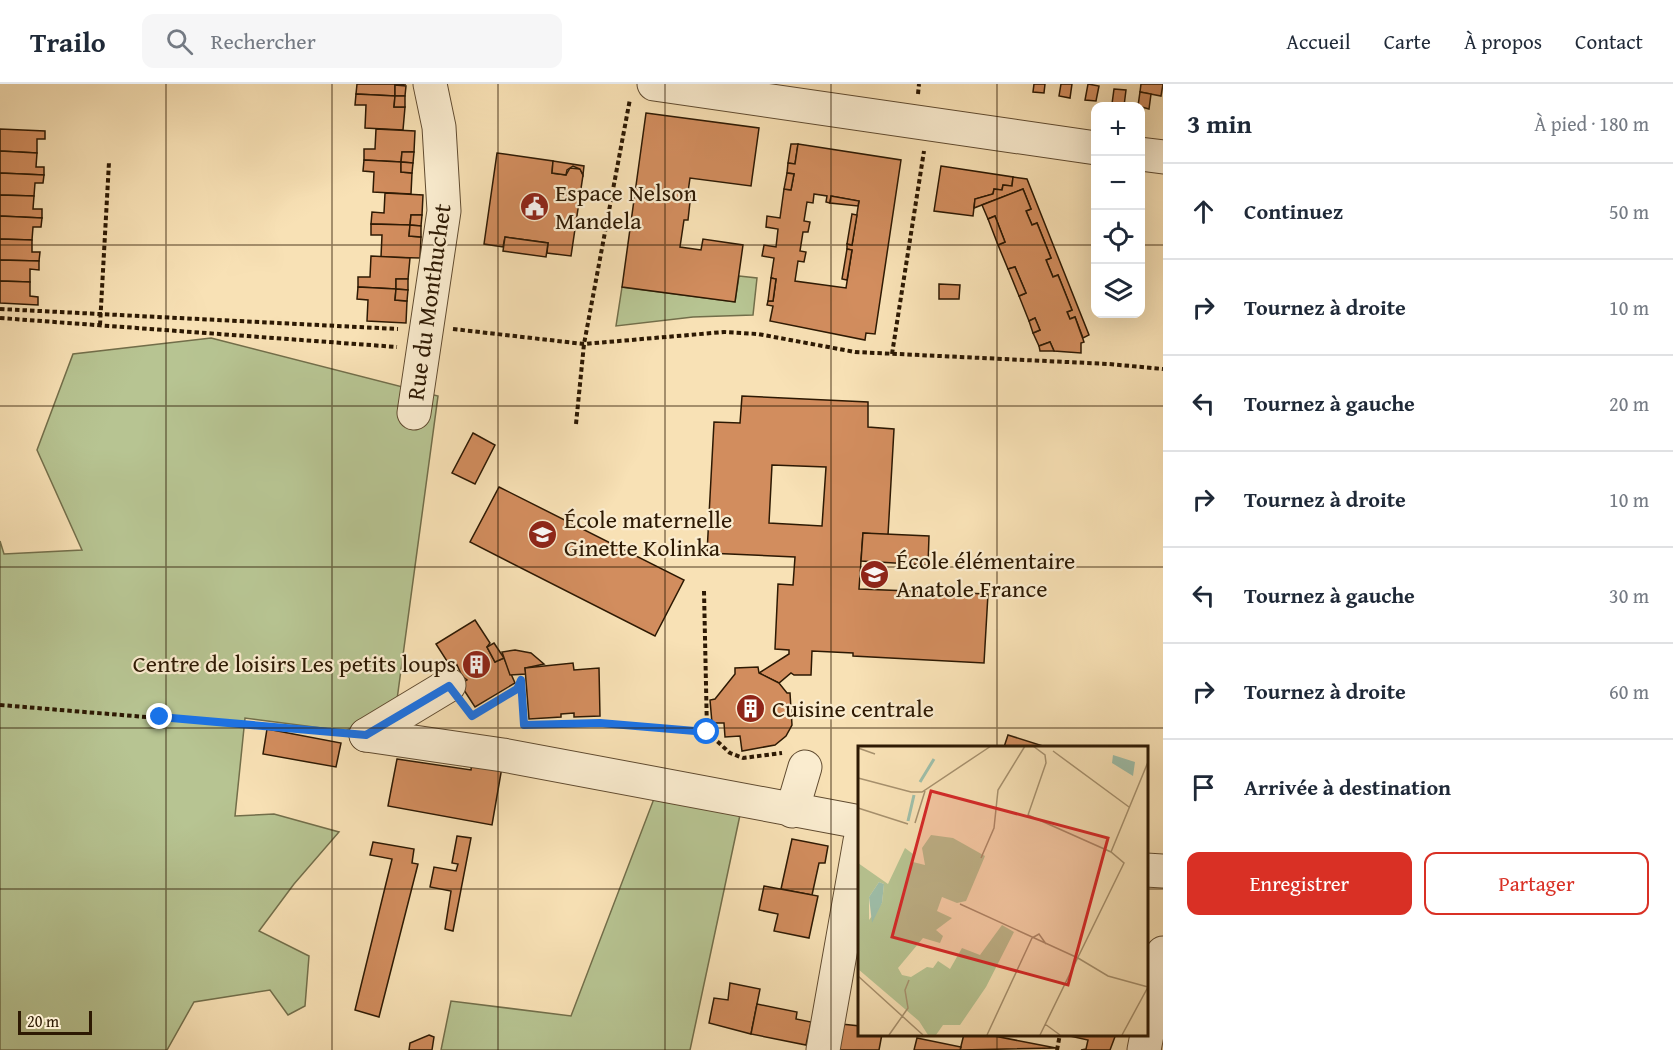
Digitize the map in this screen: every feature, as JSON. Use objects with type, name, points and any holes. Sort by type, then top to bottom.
[{"type":"street","name":"Rue du Monthuchet","points":[[414,413],[436,336],[444,211],[439,127],[430,84]]},
{"type":"street","points":[[643,90],[913,122],[1091,147]]},
{"type":"street","points":[[1145,155],[1163,158]]},
{"type":"street","points":[[366,735],[449,686]]},
{"type":"street","points":[[366,735],[503,755],[858,822]]},
{"type":"street","points":[[792,811],[804,770]]},
{"type":"street","points":[[823,1050],[858,852]]},
{"type":"street","points":[[1148,870],[1163,872]]},
{"type":"street","points":[[1148,1030],[1163,953]]},
{"type":"street","points":[[1144,1050],[1147,1035]]},
{"type":"path","points":[[576,424],[584,344],[643,90]]},
{"type":"path","points":[[892,354],[924,150],[909,148],[913,122]]},
{"type":"path","points":[[100,325],[109,162]]},
{"type":"path","points":[[0,309],[101,313],[584,344],[724,332],[758,334],[855,352],[1109,364],[1163,369]]},
{"type":"path","points":[[0,318],[100,325],[436,336]]},
{"type":"path","points":[[704,591],[707,732]]},
{"type":"path","points":[[449,686],[472,716],[517,689],[521,680],[524,725],[600,723],[707,732],[730,753],[743,758],[785,752],[804,770]]},
{"type":"path","points":[[0,705],[366,735]]},
{"type":"path","points":[[1057,1050],[1060,1035]]},
{"type":"green space","points":[[739,276],[757,278],[753,315],[693,317],[616,326],[622,287],[735,302]]},
{"type":"green space","points":[[211,338],[438,396],[396,707],[345,731],[245,718],[235,816],[274,814],[339,832],[294,884],[259,931],[309,956],[305,1006],[288,1015],[270,990],[194,1002],[167,1050],[0,1050],[0,541],[4,554],[82,550],[37,450],[73,354]]},
{"type":"green space","points":[[655,796],[740,815],[690,1050],[441,1050],[451,1001],[571,1016]]},
{"type":"building","points":[[357,84],[406,84],[395,85],[395,96],[356,94]]},
{"type":"building","points":[[1034,84],[1045,84],[1044,93],[1033,92]]},
{"type":"building","points":[[1061,84],[1072,84],[1070,98],[1059,96]]},
{"type":"building","points":[[1088,84],[1099,86],[1096,101],[1085,100]]},
{"type":"building","points":[[1141,84],[1163,84],[1161,96],[1140,92]]},
{"type":"building","points":[[395,85],[406,86],[405,96],[395,96]]},
{"type":"building","points":[[1114,89],[1126,90],[1124,102],[1112,102]]},
{"type":"building","points":[[1140,92],[1151,94],[1149,109],[1145,108],[1145,102],[1139,102]]},
{"type":"building","points":[[356,94],[395,96],[394,107],[405,107],[403,130],[365,128],[366,105],[355,105]]},
{"type":"building","points":[[395,96],[405,96],[405,107],[394,107]]},
{"type":"building","points":[[646,113],[759,128],[751,186],[690,178],[688,220],[684,220],[680,247],[701,250],[703,239],[743,245],[735,302],[622,287]]},
{"type":"building","points":[[0,129],[45,131],[45,139],[37,139],[37,153],[0,151]]},
{"type":"building","points":[[376,129],[415,131],[414,152],[402,152],[401,162],[364,160],[364,149],[375,149]]},
{"type":"building","points":[[791,144],[798,144],[795,164],[788,163]]},
{"type":"building","points":[[798,144],[901,160],[875,334],[866,333],[865,340],[770,321],[773,306],[767,305],[768,301],[773,301],[776,279],[771,278],[774,258],[762,256],[764,245],[776,247],[778,229],[766,227],[767,216],[780,218],[784,189],[791,190],[794,174],[787,173],[788,163],[795,164]],"holes":[[[814,194],[827,196],[826,202],[830,203],[831,196],[859,201],[852,245],[847,244],[847,249],[852,250],[846,288],[795,281],[798,261],[804,262],[806,252],[800,251],[803,232],[808,232],[810,222],[804,221],[807,202],[813,203]]]},
{"type":"building","points":[[0,151],[37,153],[36,167],[44,167],[44,175],[0,173]]},
{"type":"building","points":[[402,152],[414,152],[413,163],[401,162]]},
{"type":"building","name":"Espace Nelson Mandela","points":[[497,153],[553,161],[552,173],[566,175],[570,168],[580,169],[583,175],[571,256],[547,253],[548,243],[505,237],[503,247],[484,244]]},
{"type":"building","points":[[364,160],[401,162],[401,172],[412,173],[411,194],[373,192],[374,172],[363,171]]},
{"type":"building","points":[[553,161],[584,166],[583,175],[580,169],[573,166],[567,170],[566,175],[552,173]]},
{"type":"building","points":[[401,162],[413,163],[412,173],[401,172]]},
{"type":"building","points":[[941,166],[1013,177],[1012,186],[1003,185],[1002,190],[994,189],[993,194],[975,199],[973,216],[934,211]]},
{"type":"building","points":[[0,173],[44,175],[43,183],[35,183],[34,196],[0,195]]},
{"type":"building","points":[[787,173],[794,174],[791,190],[784,189]]},
{"type":"building","points":[[1013,177],[1027,179],[1089,335],[1083,338],[1075,317],[1070,319],[1067,312],[1072,310],[1058,275],[1053,277],[1046,260],[1051,258],[1037,223],[1032,225],[1026,211],[1031,209],[1023,189],[974,208],[975,199],[993,194],[994,189],[1002,190],[1003,185],[1012,186]]},
{"type":"building","points":[[1023,189],[1031,209],[1026,211],[1032,225],[1037,223],[1051,258],[1046,260],[1053,277],[1058,275],[1072,310],[1067,312],[1070,319],[1075,317],[1084,342],[1081,343],[1081,353],[1054,351],[1050,342],[1039,346],[1033,333],[1040,330],[1035,318],[1029,321],[1019,296],[1026,293],[1015,267],[1008,269],[998,245],[1005,242],[995,216],[988,219],[982,205]]},
{"type":"building","points":[[385,193],[423,195],[422,215],[411,215],[410,225],[371,224],[372,212],[384,213]]},
{"type":"building","points":[[0,195],[34,196],[33,209],[42,209],[42,218],[0,216]]},
{"type":"building","points":[[831,196],[859,201],[858,206],[830,203]]},
{"type":"building","points":[[852,214],[857,215],[852,245],[847,244]]},
{"type":"building","points":[[411,215],[422,215],[421,226],[410,225]]},
{"type":"building","points":[[0,216],[42,218],[41,227],[33,227],[32,240],[0,239]]},
{"type":"building","points":[[995,216],[1005,242],[998,245],[988,219]]},
{"type":"building","points":[[371,224],[410,225],[409,236],[421,237],[420,258],[381,257],[382,235],[371,235]]},
{"type":"building","points":[[410,225],[421,226],[421,237],[409,236]]},
{"type":"building","points":[[505,237],[548,243],[546,257],[503,251]]},
{"type":"building","points":[[0,239],[32,240],[32,252],[40,252],[39,261],[0,260]]},
{"type":"building","points":[[847,249],[852,250],[847,280],[842,279]]},
{"type":"building","points":[[371,256],[410,258],[408,279],[396,279],[396,289],[358,287],[358,277],[370,277]]},
{"type":"building","points":[[0,260],[39,261],[39,270],[30,269],[30,282],[0,281]]},
{"type":"building","points":[[1015,267],[1026,293],[1019,296],[1008,269]]},
{"type":"building","points":[[771,278],[776,279],[773,301],[768,301]]},
{"type":"building","points":[[396,279],[408,279],[408,290],[396,289]]},
{"type":"building","points":[[0,281],[30,282],[30,296],[38,297],[38,305],[0,303]]},
{"type":"building","points":[[939,284],[960,285],[959,299],[939,299]]},
{"type":"building","points":[[358,287],[396,289],[395,300],[407,301],[406,323],[367,321],[368,300],[357,299]]},
{"type":"building","points":[[396,289],[408,290],[407,301],[395,300]]},
{"type":"building","points":[[1035,318],[1040,330],[1033,333],[1029,321]]},
{"type":"building","points":[[1050,342],[1054,351],[1040,351],[1039,346]]},
{"type":"building","points":[[742,396],[868,402],[868,427],[894,429],[888,535],[863,533],[859,589],[988,594],[984,663],[853,656],[853,653],[812,651],[811,675],[791,673],[779,683],[759,673],[789,654],[789,650],[775,649],[778,584],[793,585],[795,557],[707,553],[714,422],[740,423]],"holes":[[[772,465],[826,467],[822,526],[769,523]]]},
{"type":"building","points":[[473,433],[495,445],[475,484],[452,473]]},
{"type":"building","points":[[499,487],[684,580],[655,636],[470,542]]},
{"type":"building","points":[[863,533],[929,536],[928,565],[861,561]]},
{"type":"building","name":"Centre de loisirs Les petits loups","points":[[475,620],[490,643],[487,647],[495,662],[504,658],[515,683],[475,707],[460,684],[467,680],[462,676],[457,665],[452,669],[436,644]]},
{"type":"building","points":[[494,643],[504,658],[495,662],[487,647]]},
{"type":"building","points":[[515,650],[531,653],[544,664],[525,668],[526,674],[510,675],[502,652]]},
{"type":"building","points":[[573,663],[574,670],[599,668],[600,716],[574,717],[574,713],[561,714],[561,717],[529,719],[525,668]]},
{"type":"building","name":"Cuisine centrale","points":[[758,667],[759,673],[779,683],[787,693],[790,693],[792,725],[786,736],[775,745],[742,751],[740,736],[725,737],[724,723],[712,723],[710,700],[715,699],[735,674],[735,668]]},
{"type":"building","points":[[267,729],[341,743],[336,767],[263,754]]},
{"type":"building","points":[[1008,735],[1043,746],[1004,746]]},
{"type":"building","points":[[397,759],[471,770],[472,762],[502,767],[492,825],[388,806]]},
{"type":"building","points":[[457,836],[471,838],[453,931],[445,929],[451,891],[430,887],[434,867],[456,871],[458,864],[452,863]]},
{"type":"building","points":[[792,839],[828,846],[825,863],[819,863],[812,895],[781,889]]},
{"type":"building","points":[[373,842],[414,849],[412,863],[418,864],[379,1017],[355,1010],[392,859],[370,855]]},
{"type":"building","points":[[764,886],[818,896],[809,938],[774,931],[778,914],[759,910]]},
{"type":"building","points":[[730,983],[760,989],[751,1034],[709,1023],[714,998],[728,1000]]},
{"type":"building","points":[[757,1004],[797,1012],[796,1019],[811,1022],[806,1045],[751,1034]]},
{"type":"building","points":[[841,1024],[858,1026],[858,1035],[882,1035],[879,1050],[836,1050]]},
{"type":"building","points":[[429,1035],[434,1037],[432,1050],[409,1050],[410,1043]]},
{"type":"building","points":[[964,1035],[989,1035],[1056,1048],[960,1050]]},
{"type":"building","points":[[1066,1035],[1116,1035],[1110,1050],[1081,1050],[1086,1049],[1088,1040]]},
{"type":"building","points":[[917,1038],[961,1047],[960,1050],[914,1050]]},
{"type":"place","name":"Espace Nelson Mandela","points":[[534,207]]},
{"type":"place","name":"École maternelle Ginette Kolinka","points":[[543,534]]},
{"type":"place","name":"École élémentaire Anatole France","points":[[875,575]]},
{"type":"place","name":"Centre de loisirs Les petits loups","points":[[477,664]]},
{"type":"place","name":"Cuisine centrale","points":[[751,709]]},
{"type":"route","points":[[160,717],[366,735],[449,686],[472,716],[517,689],[521,680],[524,725],[600,723],[707,732]]}]
